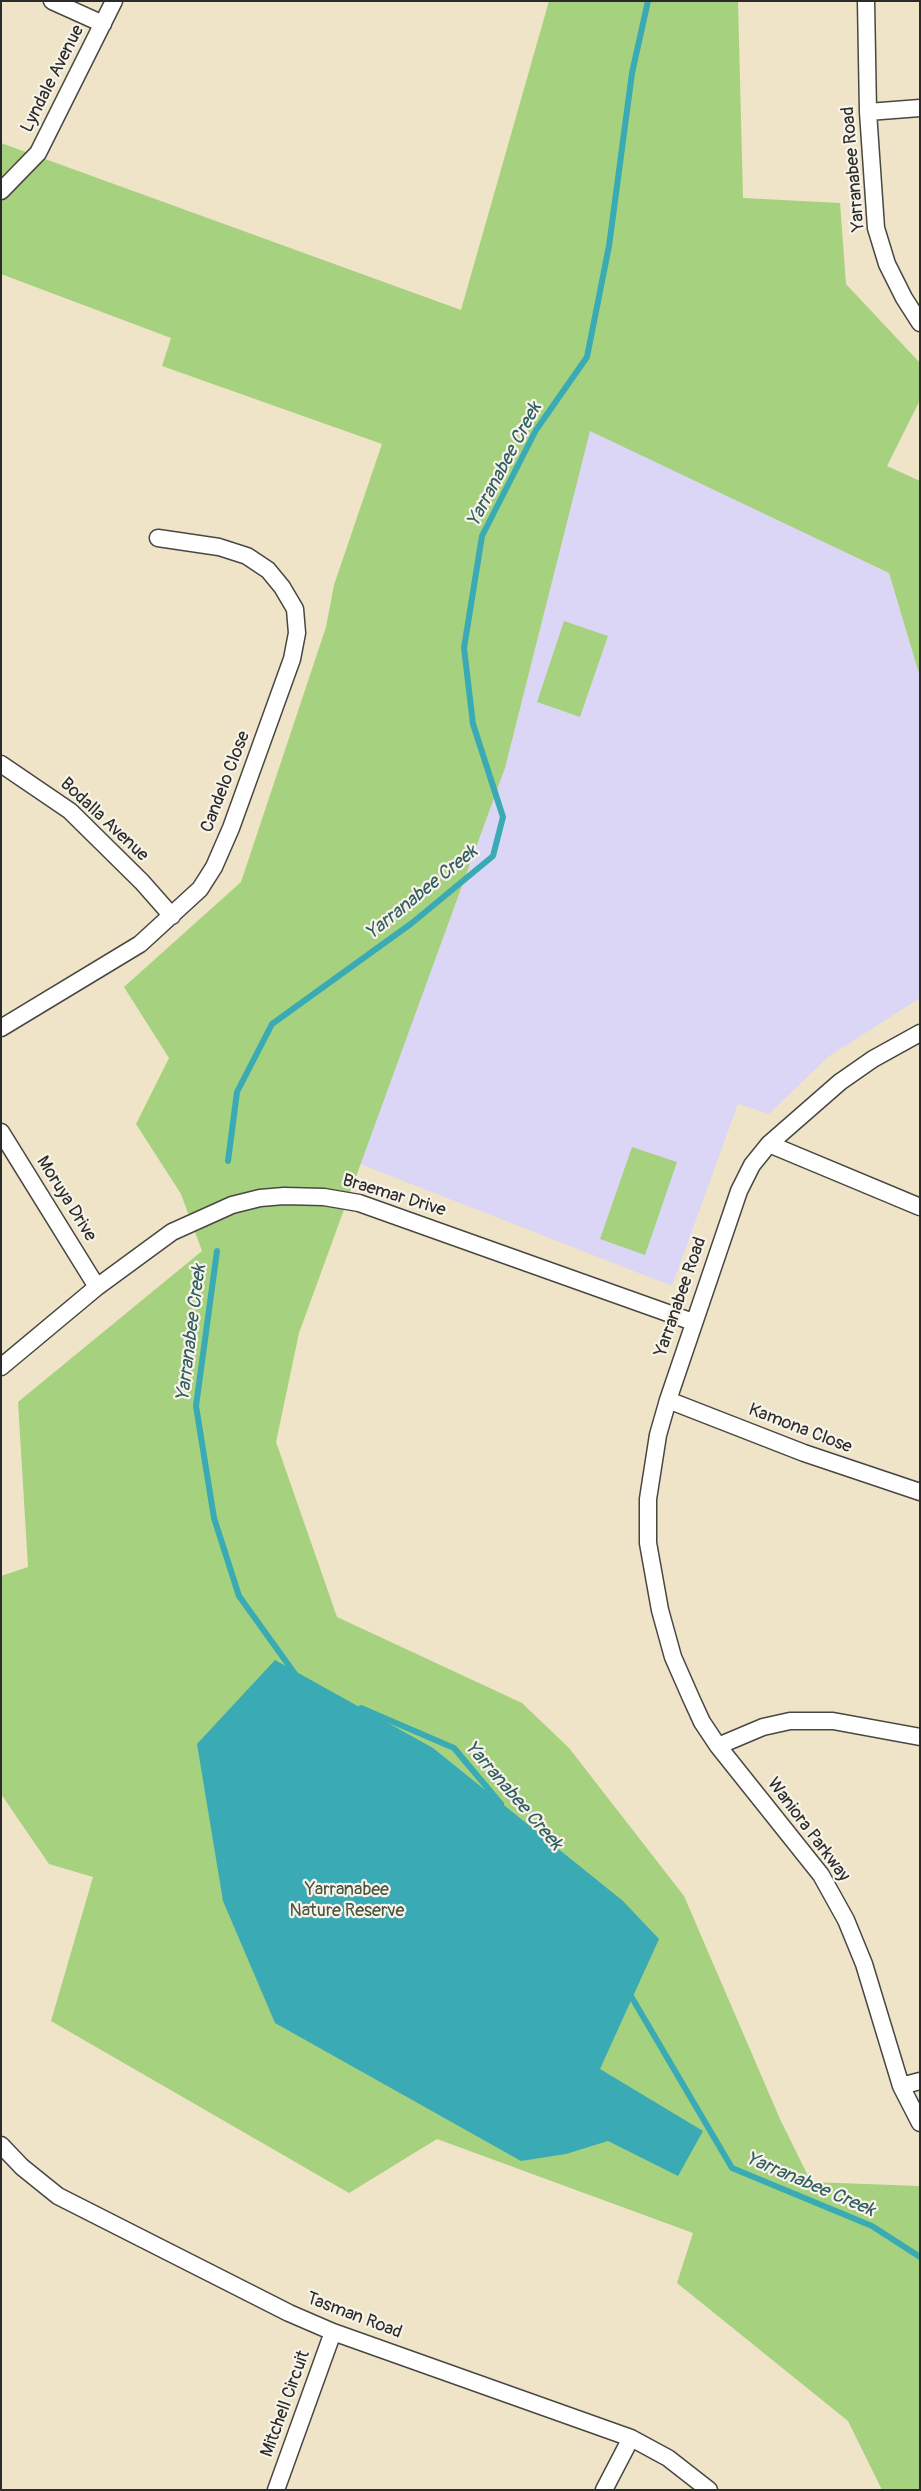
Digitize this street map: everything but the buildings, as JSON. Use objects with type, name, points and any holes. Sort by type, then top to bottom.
[{"type":"street","points":[[52,1],[103,24]]},
{"type":"street","name":"Lyndale Avenue","points":[[1,191],[38,153],[114,1]]},
{"type":"street","name":"Yarranabee Road","points":[[866,1],[868,112],[876,228],[888,264],[904,298],[920,323]]},
{"type":"street","points":[[868,112],[920,108]]},
{"type":"street","name":"Candelo Close","points":[[1,1028],[140,944],[200,889],[214,867],[234,818],[292,659],[297,633],[296,609],[268,570],[247,556],[219,547],[158,538]]},
{"type":"street","name":"Bodalla Avenue","points":[[1,764],[70,811],[142,882],[172,916]]},
{"type":"street","name":"Yarranabee Road","points":[[674,1657],[660,1610],[648,1543],[648,1499],[652,1468],[658,1435],[668,1400],[739,1191],[752,1165],[769,1144],[840,1082],[873,1059],[920,1032]]},
{"type":"street","name":"Moruya Drive","points":[[2,1136],[97,1287]]},
{"type":"street","points":[[769,1144],[920,1207]]},
{"type":"street","name":"Braemar Drive","points":[[1,1367],[97,1287],[172,1232],[198,1219],[232,1206],[260,1198],[284,1196],[324,1197],[359,1204],[413,1221],[693,1322]]},
{"type":"street","name":"Kamona Close","points":[[668,1400],[804,1453],[920,1492]]},
{"type":"street","name":"Waniora Parkway","points":[[674,1657],[702,1722],[718,1746],[821,1875],[846,1920],[864,1964],[901,2086],[920,2123]]},
{"type":"street","points":[[718,1746],[763,1727],[790,1721],[833,1721],[920,1737]]},
{"type":"street","points":[[901,2086],[920,2081]]},
{"type":"street","name":"Tasman Road","points":[[1,2145],[22,2167],[58,2196],[289,2312],[333,2332],[631,2438],[668,2458],[709,2490]]},
{"type":"street","name":"Mitchell Circuit","points":[[276,2490],[333,2332]]},
{"type":"street","points":[[604,2490],[631,2438]]},
{"type":"shaded area","points":[[590,430],[889,573],[920,677],[920,998],[828,1057],[769,1114],[738,1104],[672,1286],[360,1164],[505,768]]},
{"type":"green space","name":"Yarranabee Nature Reserve","points":[[549,1],[738,1],[743,198],[840,203],[846,284],[920,363],[920,400],[887,466],[920,481],[920,677],[889,573],[590,431],[505,768],[299,1333],[276,1442],[337,1617],[522,1703],[569,1748],[684,1896],[780,2119],[811,2182],[920,2186],[920,2490],[882,2490],[848,2421],[677,2283],[693,2233],[437,2139],[349,2193],[51,2021],[93,1877],[49,1864],[1,1794],[1,1576],[28,1567],[18,1402],[202,1251],[181,1194],[136,1124],[169,1058],[124,987],[241,882],[326,627],[334,585],[382,444],[162,366],[171,338],[1,274],[1,143],[461,310]]},
{"type":"green space","points":[[564,621],[608,636],[580,717],[537,702]]},
{"type":"green space","points":[[632,1147],[677,1162],[645,1255],[600,1239]]},
{"type":"water","points":[[275,1660],[433,1748],[623,1901],[659,1939],[600,2069],[703,2131],[678,2176],[608,2141],[566,2154],[521,2161],[275,2023],[223,1901],[197,1744]]},
{"type":"waterway","name":"Yarranabee Creek","points":[[228,1161],[237,1092],[272,1024],[412,923],[493,856],[503,817],[473,724],[464,648],[482,536],[536,430],[587,357],[609,246],[632,73],[648,1]]},
{"type":"waterway","name":"Yarranabee Creek","points":[[217,1251],[196,1406],[214,1518],[239,1596],[295,1674]]},
{"type":"waterway","name":"Yarranabee Creek","points":[[361,1708],[454,1748],[501,1804]]},
{"type":"waterway","name":"Yarranabee Creek","points":[[628,1991],[732,2168],[872,2226],[920,2257]]}]
